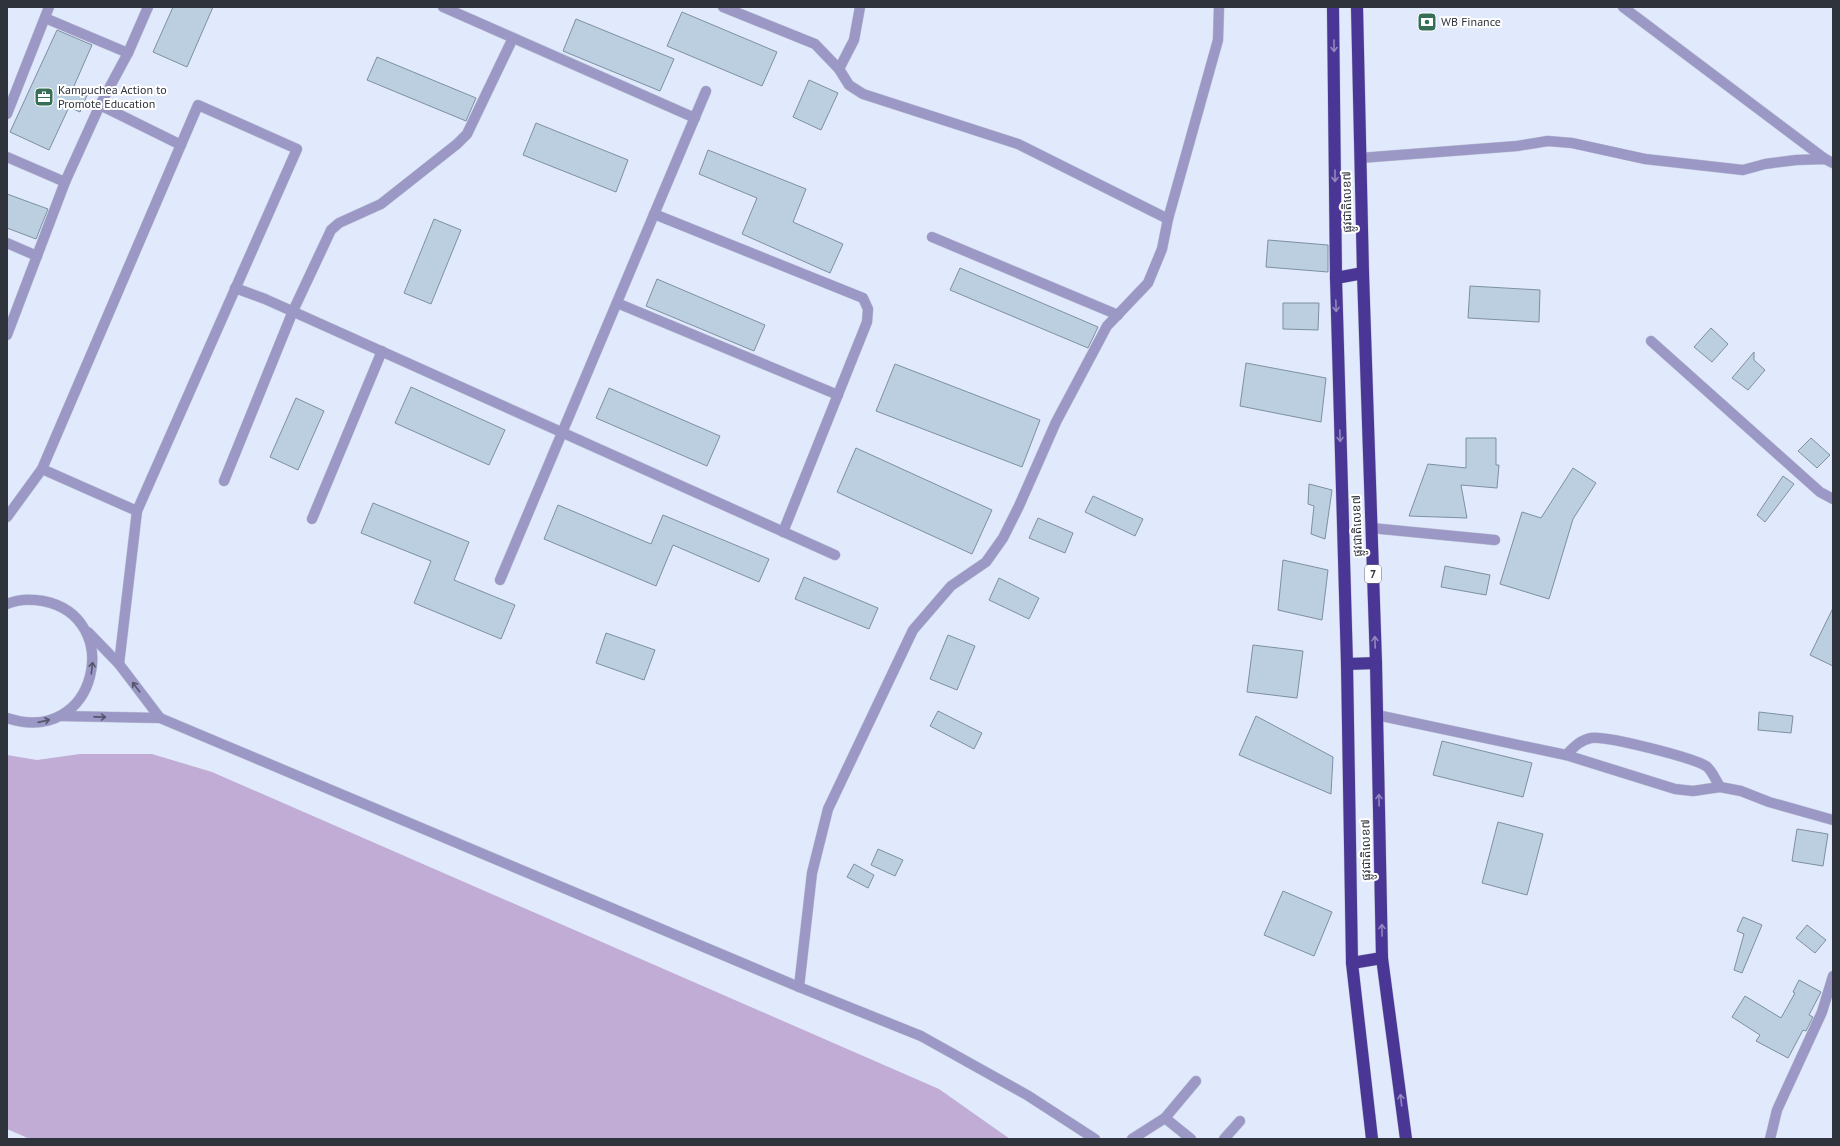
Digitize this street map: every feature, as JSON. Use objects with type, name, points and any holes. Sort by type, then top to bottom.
[{"type":"highway","name":"ផ្លូវជាតិលេខ៧","points":[[1333,7],[1336,278],[1347,664],[1352,963],[1372,1139]]},
{"type":"highway","name":"ផ្លូវជាតិលេខ៧","points":[[1357,7],[1363,272],[1376,663],[1382,958],[1406,1139]]},
{"type":"highway","points":[[1336,278],[1363,272]]},
{"type":"highway","points":[[1347,664],[1376,663]]},
{"type":"highway","points":[[1352,963],[1382,958]]},
{"type":"street","points":[[7,114],[49,7]]},
{"type":"street","points":[[7,335],[65,182],[100,105],[128,53],[148,7]]},
{"type":"street","points":[[443,7],[695,118]]},
{"type":"street","points":[[723,7],[815,44],[839,69],[849,85],[863,94],[1018,144],[1168,219]]},
{"type":"street","points":[[839,69],[854,40],[860,7]]},
{"type":"street","points":[[799,987],[812,873],[828,809],[913,630],[951,586],[986,562],[1003,538],[1020,506],[1056,422],[1107,326],[1148,283],[1162,249],[1168,219],[1218,40],[1218,7]]},
{"type":"street","points":[[1623,7],[1829,161]]},
{"type":"street","points":[[45,18],[128,53]]},
{"type":"street","points":[[224,480],[292,311],[331,230],[339,224],[381,204],[457,144],[467,134],[513,38]]},
{"type":"street","points":[[500,580],[706,91]]},
{"type":"street","points":[[100,105],[181,145]]},
{"type":"street","points":[[8,514],[42,469],[198,105],[297,149],[137,511],[119,664]]},
{"type":"street","points":[[1360,158],[1517,146],[1548,141],[1572,143],[1645,159],[1743,170],[1765,164],[1829,161]]},
{"type":"street","points":[[7,157],[65,182]]},
{"type":"street","points":[[654,214],[862,298],[868,309],[867,322],[784,532]]},
{"type":"street","points":[[932,237],[1118,315]]},
{"type":"street","points":[[7,243],[37,256]]},
{"type":"street","points":[[235,288],[264,299],[382,351],[835,555]]},
{"type":"street","points":[[617,303],[838,395]]},
{"type":"street","points":[[1651,341],[1820,492],[1833,499]]},
{"type":"street","points":[[312,519],[382,351]]},
{"type":"street","points":[[42,469],[137,511]]},
{"type":"street","points":[[1371,528],[1495,540]]},
{"type":"street","points":[[8,602],[32,599],[52,603],[70,613],[119,664],[160,718]]},
{"type":"street","points":[[7,718],[21,722],[42,723],[61,716],[77,704],[88,687],[93,667],[92,647],[84,628]]},
{"type":"street","points":[[1377,715],[1566,756],[1675,789],[1693,791],[1720,787],[1741,790],[1769,802],[1833,820]]},
{"type":"street","points":[[61,716],[160,718],[799,987],[921,1036],[1027,1095],[1095,1139]]},
{"type":"street","points":[[1566,756],[1578,743],[1591,738],[1614,740],[1691,759],[1708,767],[1720,787]]},
{"type":"street","points":[[1770,1139],[1777,1110],[1822,1012],[1833,976]]},
{"type":"street","points":[[1132,1139],[1165,1118],[1196,1081]]},
{"type":"street","points":[[1165,1118],[1191,1139]]},
{"type":"street","points":[[1224,1139],[1240,1121]]},
{"type":"shaded area","points":[[80,754],[152,754],[212,772],[939,1089],[1010,1139],[30,1139],[7,1129],[7,755],[37,760]]},
{"type":"building","points":[[173,7],[213,7],[187,67],[153,52]]},
{"type":"building","points":[[682,12],[777,52],[762,86],[667,46]]},
{"type":"building","points":[[576,19],[674,59],[660,91],[563,51]]},
{"type":"building","points":[[57,30],[92,45],[74,86],[88,93],[80,112],[69,107],[49,150],[10,132]]},
{"type":"building","points":[[377,57],[476,98],[466,121],[367,80]]},
{"type":"building","points":[[809,80],[838,93],[821,130],[793,117]]},
{"type":"building","points":[[536,123],[628,160],[616,192],[523,155]]},
{"type":"building","points":[[708,150],[806,189],[793,222],[843,244],[830,273],[742,234],[757,198],[699,174]]},
{"type":"building","points":[[7,194],[48,209],[36,239],[7,228]]},
{"type":"building","points":[[434,219],[461,230],[431,304],[404,293]]},
{"type":"building","points":[[1268,240],[1328,245],[1328,272],[1266,267]]},
{"type":"building","points":[[960,268],[1098,327],[1088,348],[950,290]]},
{"type":"building","points":[[657,279],[765,325],[754,351],[646,306]]},
{"type":"building","points":[[1470,286],[1540,290],[1539,322],[1468,318]]},
{"type":"building","points":[[1283,303],[1319,303],[1318,330],[1283,329]]},
{"type":"building","points":[[1711,328],[1728,344],[1712,362],[1694,347]]},
{"type":"building","points":[[1754,352],[1754,360],[1765,370],[1748,390],[1732,378]]},
{"type":"building","points":[[1246,363],[1326,378],[1321,422],[1240,406]]},
{"type":"building","points":[[895,364],[1040,420],[1022,467],[876,411]]},
{"type":"building","points":[[411,387],[505,430],[489,465],[395,423]]},
{"type":"building","points":[[609,388],[720,436],[707,466],[596,418]]},
{"type":"building","points":[[296,398],[324,411],[298,470],[270,457]]},
{"type":"building","points":[[1466,438],[1496,438],[1496,465],[1499,465],[1497,488],[1461,485],[1467,518],[1409,516],[1428,464],[1466,468]]},
{"type":"building","points":[[1811,438],[1830,455],[1817,468],[1798,451]]},
{"type":"building","points":[[856,448],[992,510],[972,554],[837,492]]},
{"type":"building","points":[[1573,468],[1596,483],[1573,519],[1549,599],[1500,584],[1522,512],[1541,518]]},
{"type":"building","points":[[1783,476],[1794,484],[1765,522],[1757,515]]},
{"type":"building","points":[[1309,484],[1332,490],[1325,539],[1311,534],[1314,506],[1308,504]]},
{"type":"building","points":[[1093,496],[1143,519],[1135,536],[1085,512]]},
{"type":"building","points":[[373,503],[469,542],[454,580],[515,605],[501,639],[414,603],[431,561],[361,533]]},
{"type":"building","points":[[558,505],[651,544],[663,515],[769,559],[759,582],[673,545],[656,586],[544,539]]},
{"type":"building","points":[[1038,518],[1073,533],[1065,553],[1029,538]]},
{"type":"building","points":[[1283,560],[1328,570],[1322,620],[1278,610]]},
{"type":"building","points":[[1445,566],[1490,575],[1486,595],[1441,587]]},
{"type":"building","points":[[804,577],[878,608],[869,629],[795,599]]},
{"type":"building","points":[[999,578],[1039,598],[1029,619],[989,600]]},
{"type":"building","points":[[1833,608],[1833,666],[1810,655]]},
{"type":"building","points":[[606,633],[655,650],[644,680],[596,663]]},
{"type":"building","points":[[948,635],[975,646],[957,690],[930,679]]},
{"type":"building","points":[[1253,645],[1303,651],[1297,698],[1247,692]]},
{"type":"building","points":[[938,711],[982,733],[974,749],[930,726]]},
{"type":"building","points":[[1759,712],[1793,716],[1791,733],[1758,730]]},
{"type":"building","points":[[1256,716],[1333,757],[1331,794],[1239,755]]},
{"type":"building","points":[[1442,741],[1532,763],[1523,797],[1433,775]]},
{"type":"building","points":[[1498,822],[1543,834],[1527,895],[1482,883]]},
{"type":"building","points":[[1797,829],[1828,834],[1823,866],[1792,861]]},
{"type":"building","points":[[878,849],[903,860],[895,876],[871,865]]},
{"type":"building","points":[[854,864],[874,875],[868,888],[847,877]]},
{"type":"building","points":[[1283,891],[1332,912],[1314,956],[1264,935]]},
{"type":"building","points":[[1743,917],[1762,925],[1742,973],[1734,970],[1744,934],[1737,931]]},
{"type":"building","points":[[1807,925],[1826,940],[1815,953],[1796,938]]},
{"type":"building","points":[[1799,980],[1821,992],[1809,1015],[1813,1017],[1806,1031],[1803,1030],[1788,1058],[1756,1041],[1760,1035],[1732,1017],[1745,996],[1781,1018],[1795,993],[1793,992]]},
{"type":"place","name":"WB Finance","points":[[1427,22]]},
{"type":"place","name":"Kampuchea Action to Promote Education","points":[[44,97]]}]
